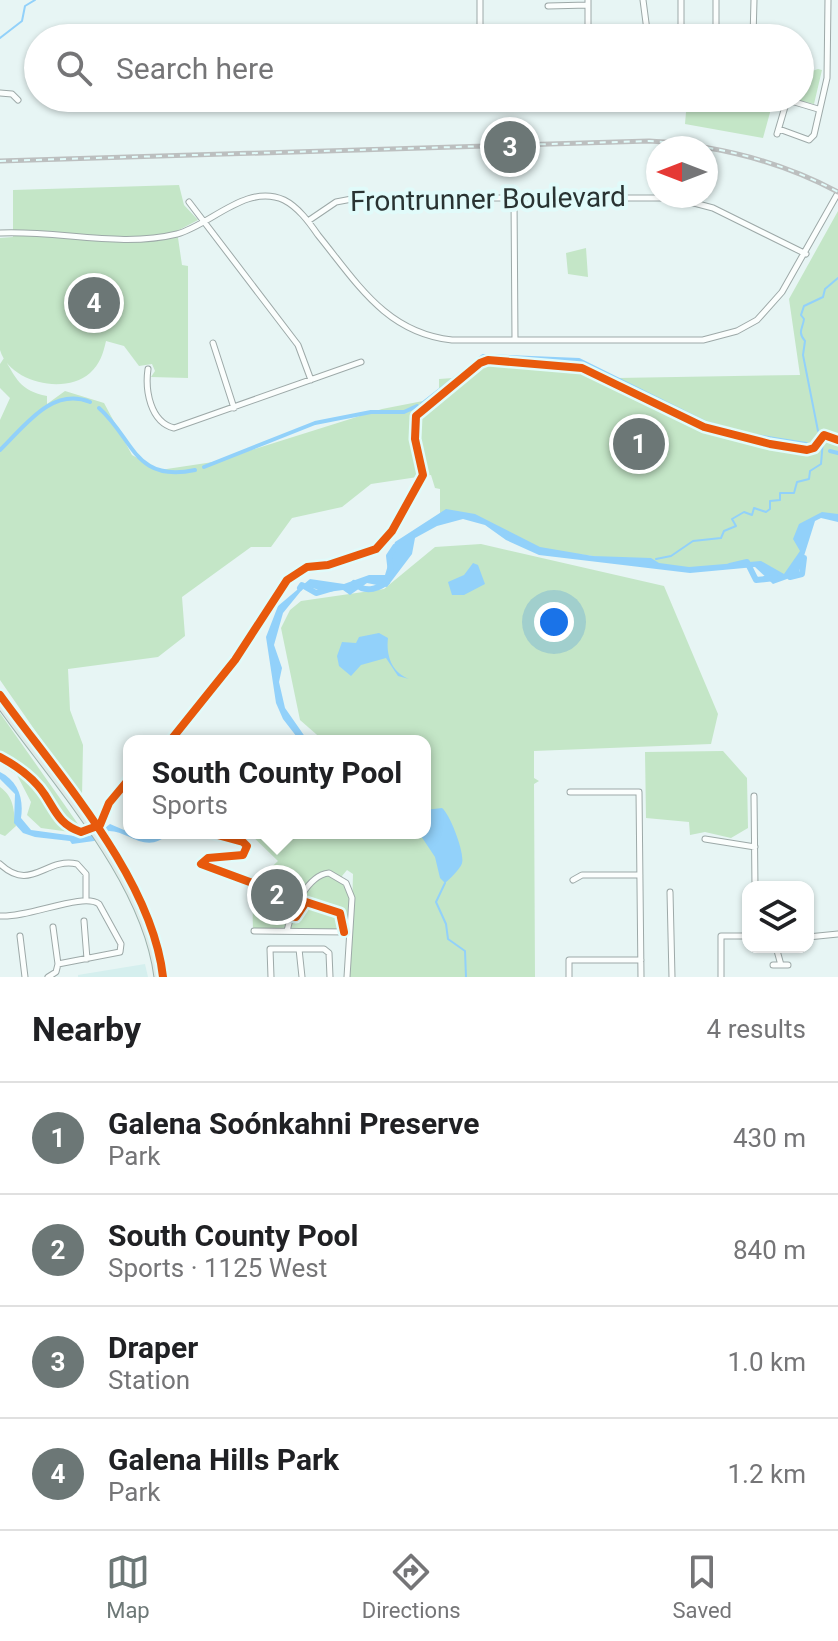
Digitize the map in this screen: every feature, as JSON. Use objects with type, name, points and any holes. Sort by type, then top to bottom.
[{"type":"main road","points":[[0,695],[89,824]]},
{"type":"main road","points":[[0,704],[103,842],[143,902],[156,938],[160,977]]},
{"type":"street","points":[[480,0],[480,24]]},
{"type":"street","points":[[643,0],[646,24]]},
{"type":"street","points":[[681,0],[681,24]]},
{"type":"street","points":[[716,0],[716,24]]},
{"type":"street","points":[[753,24],[754,0]]},
{"type":"street","points":[[782,112],[778,132],[811,140],[827,78],[828,0]]},
{"type":"street","points":[[548,6],[588,3],[588,24]]},
{"type":"street","points":[[0,93],[12,94],[18,100]]},
{"type":"street","points":[[814,108],[818,109]]},
{"type":"street","points":[[0,233],[37,232],[81,238],[165,236],[203,223],[239,203],[265,196],[285,201],[308,221],[370,300],[398,324],[443,339],[703,340],[722,337],[746,327],[772,305],[806,254],[838,193]]},
{"type":"street","points":[[514,198],[515,340]]},
{"type":"street","name":"Frontrunner Boulevard","points":[[308,221],[336,202],[349,199],[688,200],[724,213],[806,254]]},
{"type":"street","points":[[189,202],[298,345],[311,380]]},
{"type":"street","points":[[213,343],[234,408]]},
{"type":"street","points":[[148,369],[150,403],[168,427],[184,426],[361,362]]},
{"type":"street","points":[[570,792],[639,792],[641,977]]},
{"type":"street","points":[[754,796],[755,881]]},
{"type":"street","points":[[705,839],[755,847]]},
{"type":"street","points":[[0,864],[20,877],[68,862],[77,864],[87,878],[86,898]]},
{"type":"street","points":[[287,931],[292,916],[315,878],[329,873],[342,879],[352,898],[347,977]]},
{"type":"street","points":[[573,880],[582,875],[640,875]]},
{"type":"street","points":[[670,892],[672,977]]},
{"type":"street","points":[[0,916],[36,914],[86,898],[104,909],[121,950],[117,954],[58,964]]},
{"type":"street","points":[[84,921],[87,959]]},
{"type":"street","points":[[48,977],[56,972],[58,964],[53,927]]},
{"type":"street","points":[[254,931],[348,932]]},
{"type":"street","points":[[814,936],[838,934]]},
{"type":"street","points":[[20,936],[25,977]]},
{"type":"street","points":[[721,977],[721,936],[742,936]]},
{"type":"street","points":[[271,977],[270,949],[324,949],[329,953],[330,977]]},
{"type":"street","points":[[299,949],[302,977]]},
{"type":"street","points":[[773,965],[784,965],[779,953]]},
{"type":"street","points":[[569,977],[569,960],[641,960]]},
{"type":"shaded area","points":[[145,964],[148,977],[78,977],[78,975]]},
{"type":"green space","points":[[814,70],[822,70],[814,104]]},
{"type":"green space","points":[[686,112],[770,112],[763,138],[685,124]]},
{"type":"green space","points":[[179,185],[184,205],[198,220],[177,231],[182,265],[188,266],[188,378],[151,377],[155,371],[152,364],[139,366],[124,346],[106,341],[96,366],[79,380],[53,384],[26,378],[15,371],[0,350],[0,238],[13,237],[13,190]]},
{"type":"green space","points":[[838,211],[838,516],[809,519],[802,554],[788,574],[778,576],[747,562],[691,569],[547,550],[520,543],[466,514],[440,513],[440,489],[435,488],[431,475],[371,484],[342,507],[292,518],[271,547],[251,547],[182,597],[185,636],[158,657],[68,669],[70,710],[83,745],[82,798],[0,680],[0,420],[10,398],[0,388],[0,364],[4,358],[25,387],[47,396],[47,404],[65,391],[104,403],[132,455],[160,470],[213,462],[382,409],[423,401],[439,389],[439,379],[453,378],[480,359],[571,360],[617,378],[800,375],[789,299]]},
{"type":"green space","points":[[586,248],[588,277],[568,274],[566,253]]},
{"type":"green space","points":[[481,544],[664,586],[718,714],[711,744],[534,751],[534,778],[539,781],[534,784],[535,977],[350,977],[353,874],[347,870],[342,876],[350,899],[346,930],[253,929],[255,891],[278,861],[255,839],[431,839],[431,735],[317,735],[300,720],[281,628],[290,610],[301,601],[384,589],[435,547]]},
{"type":"green space","points":[[0,713],[85,834],[41,828],[27,815],[31,802],[17,775],[0,764]]},
{"type":"green space","points":[[723,751],[747,778],[748,828],[731,838],[705,832],[690,835],[689,822],[646,818],[645,752]]},
{"type":"green space","points":[[0,787],[11,800],[16,826],[5,836],[0,834]]},
{"type":"water","points":[[446,509],[475,514],[540,547],[593,556],[651,558],[659,563],[689,567],[761,561],[784,574],[800,551],[793,539],[799,524],[822,512],[838,514],[838,522],[821,518],[815,521],[798,575],[773,584],[755,567],[690,573],[539,555],[506,540],[485,525],[463,519],[437,526],[415,538],[412,554],[387,587],[367,583],[350,595],[343,590],[327,592],[305,586],[283,613],[274,645],[282,668],[279,682],[285,708],[304,735],[295,735],[276,703],[266,637],[278,606],[310,579],[344,584],[369,575],[385,575],[395,542]]},
{"type":"water","points":[[473,563],[478,565],[485,584],[464,595],[452,595],[448,582],[464,575]]},
{"type":"water","points":[[379,633],[388,638],[389,657],[394,667],[409,679],[398,676],[386,658],[361,665],[351,676],[339,666],[337,656],[342,642],[356,643],[359,637]]},
{"type":"water","points":[[0,772],[11,780],[18,791],[22,804],[21,818],[31,830],[82,837],[97,834],[110,824],[123,830],[123,835],[109,831],[94,841],[72,844],[70,841],[23,833],[14,823],[15,794],[0,779]]},
{"type":"water","points":[[442,808],[445,812],[453,825],[462,858],[459,868],[445,883],[440,878],[435,857],[423,839],[431,839],[431,809]]},
{"type":"water","points":[[133,839],[162,839],[153,842]]},
{"type":"waterway","points":[[0,38],[22,21],[25,6],[35,0]]},
{"type":"waterway","points":[[818,431],[803,355],[805,341],[801,332],[804,319],[801,315],[804,306],[823,297],[825,289],[838,278]]},
{"type":"waterway","points":[[422,404],[483,356],[579,360],[706,423],[749,435],[806,444]]},
{"type":"waterway","points":[[0,450],[29,420],[51,404],[76,399],[90,402]]},
{"type":"waterway","points":[[204,467],[315,423],[371,412],[404,412],[417,406]]},
{"type":"waterway","points":[[99,408],[147,464],[159,470],[195,470]]},
{"type":"waterway","points":[[656,559],[671,556],[693,541],[721,538],[724,531],[736,526],[732,519],[744,512],[752,515],[754,508],[766,512],[770,509],[770,501],[780,500],[780,493],[794,493],[797,482],[809,479],[810,471],[821,464],[823,440]]},
{"type":"waterway","points":[[830,451],[838,453]]},
{"type":"waterway","points":[[391,573],[389,556],[395,547]]},
{"type":"waterway","points":[[790,577],[802,574],[804,558]]},
{"type":"waterway","points":[[730,566],[747,562],[756,580],[775,578]]},
{"type":"waterway","points":[[354,583],[370,589],[387,582]]},
{"type":"waterway","points":[[300,588],[302,585],[316,593],[333,588]]},
{"type":"waterway","points":[[445,883],[436,902],[446,924],[448,939],[465,951],[466,977]]},
{"type":"railway","points":[[0,161],[649,141],[698,146],[746,156],[793,171],[838,192]]},
{"type":"cycle path","points":[[175,735],[235,660],[287,580],[307,567],[328,565],[376,549],[392,531],[423,475],[415,439],[416,416],[480,363],[488,360],[582,368],[704,427],[770,444],[807,450],[814,448],[824,435],[838,440]]},
{"type":"cycle path","points":[[0,695],[74,793],[122,865],[141,902],[155,940],[163,977]]},
{"type":"cycle path","points":[[0,757],[30,778],[63,822],[81,832],[100,825],[109,803],[123,786]]},
{"type":"cycle path","points":[[232,839],[247,846],[243,855],[208,858],[201,864],[255,884],[255,903],[267,915],[296,917],[306,902],[340,913],[344,932]]},
{"type":"place","name":"Draper","points":[[510,147]]},
{"type":"place","name":"Galena Hills Park","points":[[94,303]]},
{"type":"place","name":"Galena Soónkahni Preserve","points":[[639,444]]},
{"type":"place","name":"South County Pool","points":[[277,895]]}]
